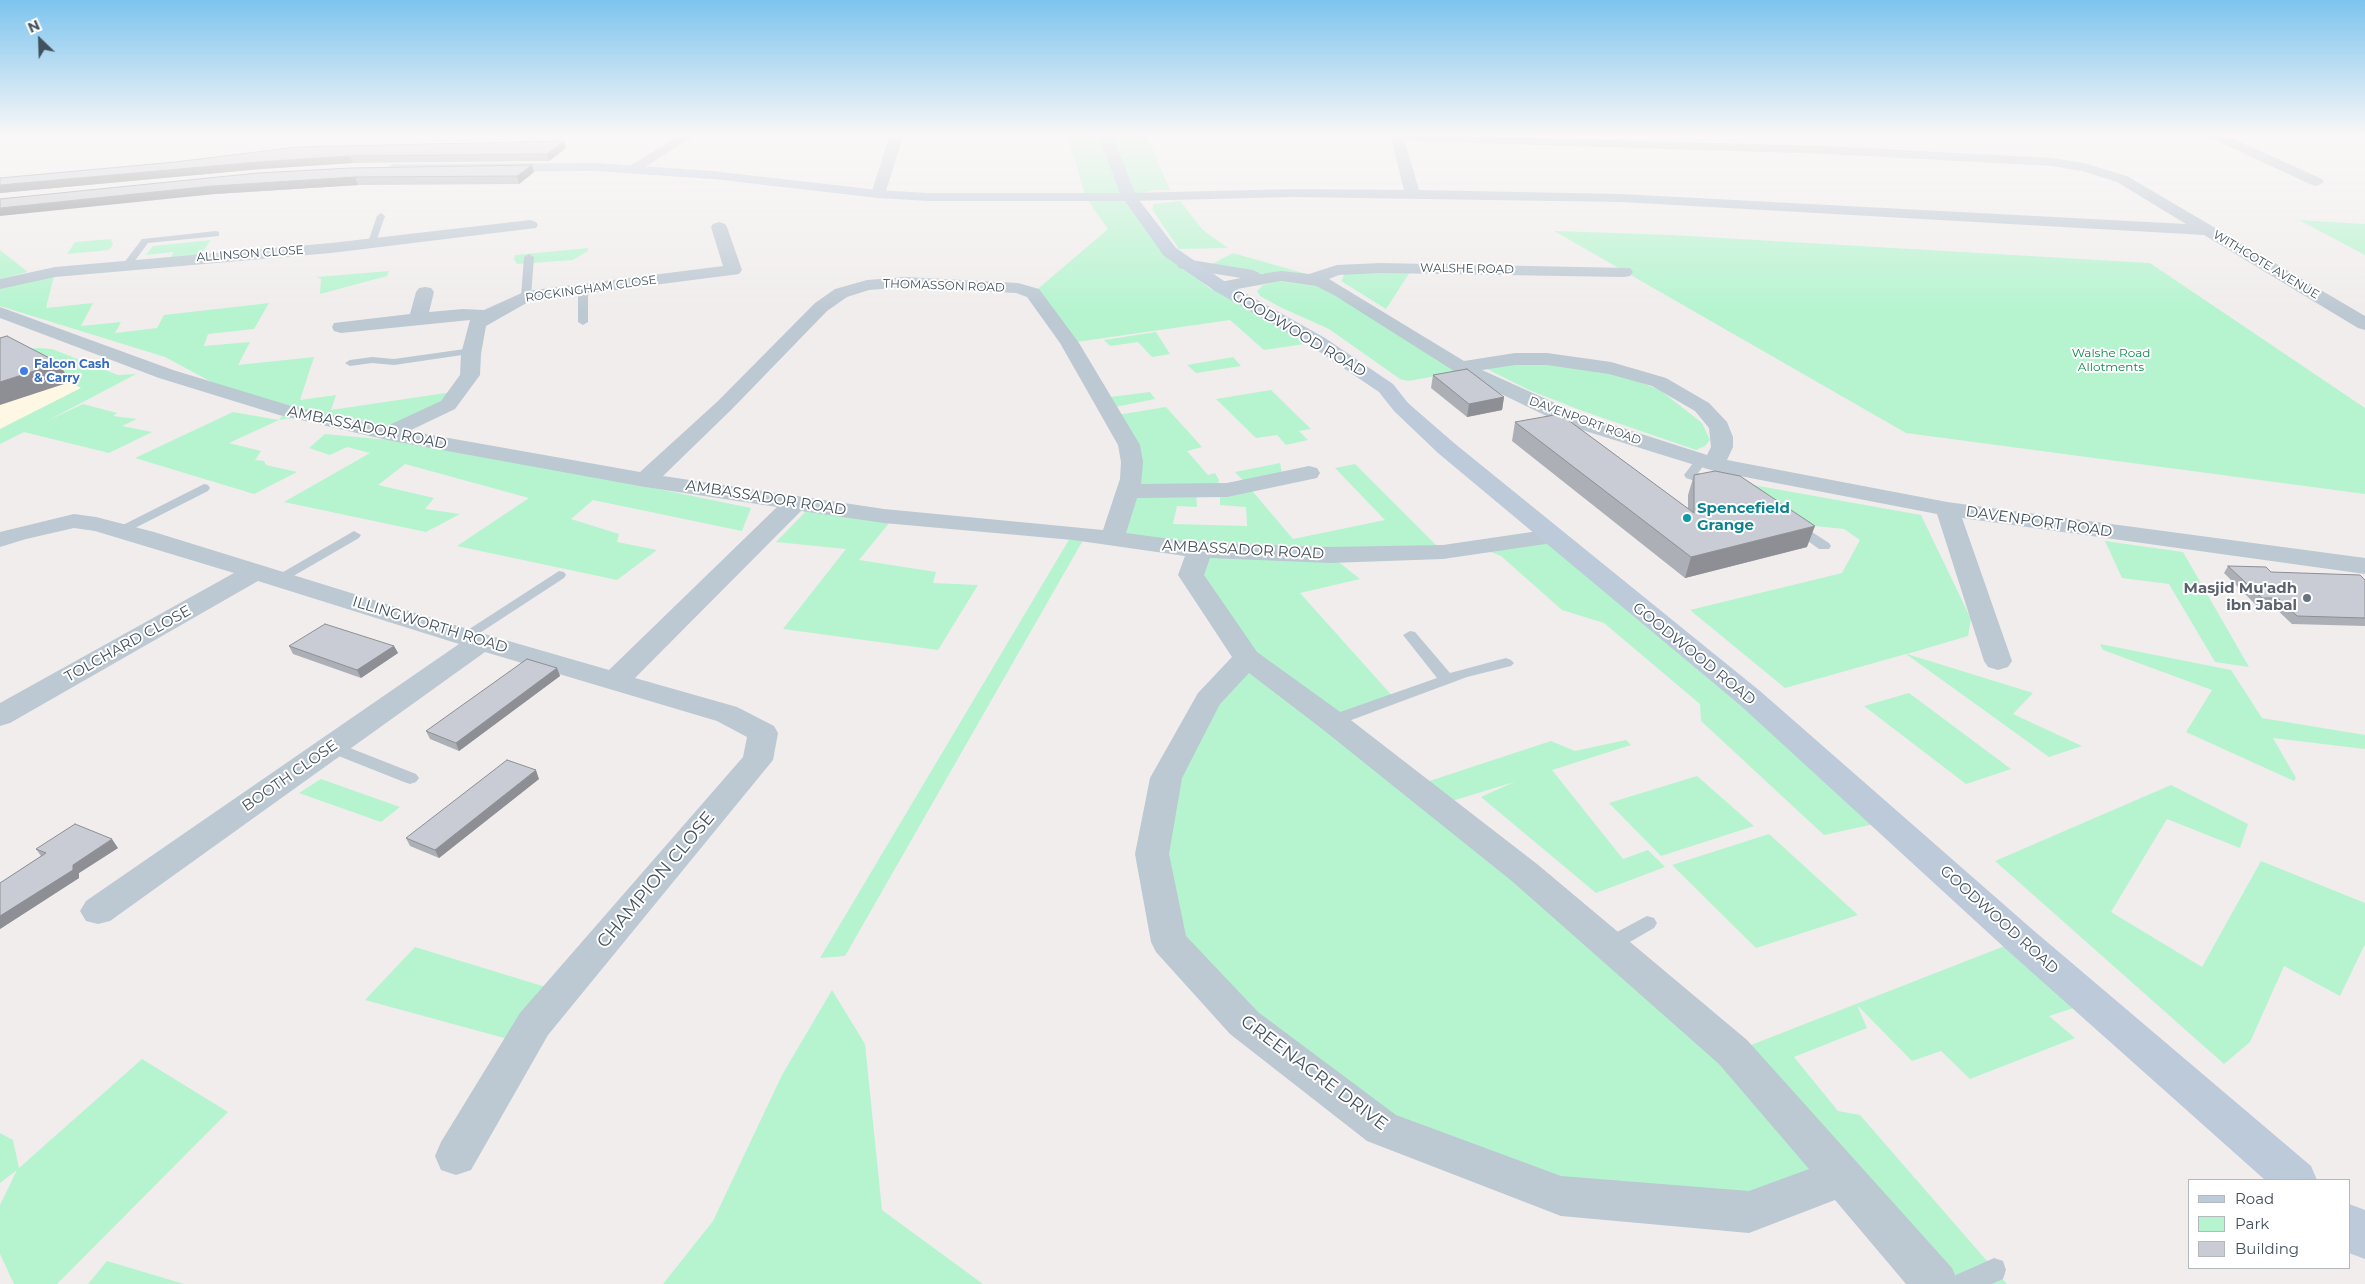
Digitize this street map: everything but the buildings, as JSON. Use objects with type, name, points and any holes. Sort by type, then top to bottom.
[{"type":"street","points":[[878,194],[978,198],[1249,194]]},
{"type":"street","name":"GOODWOOD ROAD","points":[[1128,194],[1170,252],[1185,264],[1221,288],[1318,342],[1386,388],[1401,407],[1446,448],[1750,698],[2020,940],[2295,1179]]},
{"type":"street","points":[[1442,194],[1706,202],[2208,230]]},
{"type":"street","name":"WITHCOTE AVENUE","points":[[2147,194],[2365,324]]},
{"type":"street","name":"ALLINSON CLOSE","points":[[0,284],[55,272],[128,264],[331,248],[530,225]]},
{"type":"street","name":"ROCKINGHAM CLOSE","points":[[487,316],[526,296],[733,270],[719,227]]},
{"type":"street","points":[[1185,264],[1268,277]]},
{"type":"street","name":"WALSHE ROAD","points":[[1312,279],[1337,270],[1380,268],[1624,272]]},
{"type":"street","name":"DAVENPORT ROAD","points":[[1221,288],[1268,277],[1312,279],[1340,291],[1461,368],[1571,419],[1708,462],[1947,509],[2365,566]]},
{"type":"street","name":"THOMASSON ROAD","points":[[645,480],[725,405],[821,307],[841,293],[867,284],[906,282],[1018,288],[1033,294],[1069,343],[1129,445],[1132,462],[1129,491],[1119,513],[1112,539]]},
{"type":"street","points":[[418,319],[425,292]]},
{"type":"street","name":"AMBASSADOR ROAD","points":[[0,312],[166,374],[286,410],[387,434],[645,480],[884,516],[1073,533],[1200,550],[1330,555],[1443,552],[1552,536]]},
{"type":"street","points":[[341,327],[463,314],[487,316]]},
{"type":"street","points":[[387,434],[448,405],[470,375],[477,324],[487,316]]},
{"type":"street","points":[[26,339],[53,331]]},
{"type":"street","points":[[1461,368],[1515,359],[1547,359],[1611,368],[1659,382],[1702,407],[1719,426],[1722,447],[1708,462]]},
{"type":"street","points":[[1129,491],[1227,490],[1309,473]]},
{"type":"street","points":[[615,681],[796,502]]},
{"type":"street","points":[[1947,509],[1998,661]]},
{"type":"street","name":"ILLINGWORTH ROAD","points":[[0,540],[19,532],[74,521],[96,524],[615,681]]},
{"type":"street","points":[[1200,550],[1191,575],[1246,658],[1332,721],[1525,873],[1733,1052],[1936,1284]]},
{"type":"street","name":"TOLCHARD CLOSE","points":[[0,716],[267,575]]},
{"type":"street","name":"BOOTH CLOSE","points":[[98,911],[332,747],[473,639]]},
{"type":"street","name":"GREENACRE DRIVE","points":[[1246,658],[1208,700],[1166,778],[1152,854],[1169,942],[1244,1023],[1382,1128],[1560,1196],[1749,1212],[1843,1177]]},
{"type":"street","name":"CHAMPION CLOSE","points":[[456,1156],[534,1024],[758,760],[763,733],[727,714],[615,681]]},
{"type":"street","points":[[2350,1226],[2365,1238]]},
{"type":"lane","points":[[372,242],[381,216]]},
{"type":"lane","name":"ALLINSON CLOSE","points":[[145,241],[216,234]]},
{"type":"lane","points":[[128,264],[145,241],[135,237]]},
{"type":"lane","points":[[526,296],[529,257]]},
{"type":"lane","points":[[582,322],[583,289]]},
{"type":"lane","points":[[350,363],[372,360],[394,362],[472,351]]},
{"type":"lane","points":[[1708,462],[1690,475],[1728,486]]},
{"type":"lane","points":[[120,530],[204,488]]},
{"type":"lane","points":[[1786,519],[1824,546]]},
{"type":"lane","points":[[267,575],[354,535]]},
{"type":"lane","points":[[473,639],[559,574]]},
{"type":"lane","points":[[1410,635],[1447,680]]},
{"type":"lane","points":[[1332,721],[1447,680],[1506,663]]},
{"type":"lane","points":[[332,747],[410,778]]},
{"type":"lane","points":[[1609,945],[1647,922]]},
{"type":"lane","points":[[1965,1284],[1994,1270]]},
{"type":"shaded area","points":[[30,348],[52,349],[81,388],[0,429],[0,354]]},
{"type":"green space","points":[[1085,194],[1140,194],[1130,197],[1163,251],[1209,288],[1242,302],[1318,342],[1264,350],[1230,320],[1069,343],[1033,293],[1108,229]]},
{"type":"green space","points":[[1180,201],[1203,230],[1228,248],[1179,249],[1152,209],[1154,204]]},
{"type":"green space","points":[[2299,220],[2365,224],[2365,255]]},
{"type":"green space","name":"Walshe Road Allotments","points":[[1554,231],[1672,235],[2150,263],[2365,408],[2365,494],[1906,433]]},
{"type":"green space","points":[[111,239],[113,245],[109,250],[67,254],[75,242]]},
{"type":"green space","points":[[211,240],[198,258],[169,260],[174,252],[146,255],[153,246]]},
{"type":"green space","points":[[588,248],[588,251],[573,260],[517,264],[514,259],[515,255]]},
{"type":"green space","points":[[0,250],[28,272],[0,279]]},
{"type":"green space","points":[[1233,253],[1310,275],[1249,273],[1206,267]]},
{"type":"green space","points":[[1347,269],[1412,269],[1386,309],[1341,281]]},
{"type":"green space","points":[[389,271],[387,276],[320,294],[321,279],[317,277]]},
{"type":"green space","points":[[55,272],[46,308],[93,303],[81,326],[121,322],[115,333],[157,328],[164,315],[269,303],[254,329],[208,334],[204,346],[250,342],[238,365],[314,357],[300,400],[336,395],[331,410],[459,391],[387,434],[308,416],[279,420],[286,411],[232,393],[165,357],[0,306],[0,284]]},
{"type":"green space","points":[[1279,281],[1316,286],[1333,293],[1458,372],[1408,381],[1400,379],[1329,329],[1260,296],[1257,291],[1263,285]]},
{"type":"green space","points":[[1156,332],[1170,354],[1152,357],[1138,342],[1110,346],[1104,340]]},
{"type":"green space","points":[[19,349],[52,349],[118,375],[136,374],[45,422],[83,404],[117,413],[113,416],[137,419],[122,426],[152,432],[109,453],[24,432],[0,444],[0,429],[81,388],[18,355]]},
{"type":"green space","points":[[1233,357],[1241,366],[1196,373],[1187,365]]},
{"type":"green space","points":[[1536,363],[1600,370],[1629,378],[1660,390],[1702,423],[1710,440],[1705,446],[1696,450],[1580,410],[1529,390],[1487,369],[1494,365]]},
{"type":"green space","points":[[1271,390],[1311,429],[1299,431],[1308,440],[1286,445],[1277,435],[1256,438],[1216,399]]},
{"type":"green space","points":[[1150,392],[1155,399],[1115,407],[1110,397]]},
{"type":"green space","points":[[1166,407],[1202,447],[1187,451],[1208,475],[1215,473],[1219,480],[1216,490],[1196,490],[1197,507],[1177,506],[1173,524],[1247,526],[1246,507],[1220,505],[1220,497],[1227,490],[1247,485],[1235,472],[1280,463],[1283,479],[1248,486],[1293,539],[1385,520],[1335,468],[1355,464],[1443,552],[1331,556],[1360,579],[1300,593],[1395,699],[1332,721],[1414,786],[1551,741],[1575,751],[1626,740],[1631,745],[1552,770],[1623,859],[1648,850],[1665,867],[1596,893],[1481,797],[1514,782],[1439,805],[1733,1052],[2020,940],[2092,1002],[2049,1016],[2075,1038],[1970,1079],[1941,1051],[1912,1061],[1857,1005],[1867,1028],[1794,1057],[1838,1111],[1860,1115],[2007,1284],[1936,1284],[1843,1177],[1749,1212],[1561,1196],[1382,1128],[1244,1023],[1166,925],[1166,778],[1246,657],[1207,600],[1200,550],[1112,539],[1131,479],[1111,416]]},
{"type":"green space","points":[[233,412],[279,420],[229,443],[261,451],[255,460],[264,461],[266,465],[297,472],[254,494],[135,458]]},
{"type":"green space","points":[[325,434],[443,445],[751,508],[742,531],[593,500],[571,519],[619,534],[617,542],[657,550],[617,580],[457,546],[529,498],[405,464],[378,485],[434,498],[425,509],[460,514],[426,532],[284,502],[370,453],[347,447],[330,455],[309,448]]},
{"type":"green space","points":[[1753,485],[1921,515],[1971,619],[1968,636],[1907,654],[2033,693],[2013,714],[2082,746],[2049,757],[1906,654],[1785,688],[1690,610],[1842,573],[1860,540],[1844,529],[1815,526]]},
{"type":"green space","points":[[812,505],[894,517],[859,560],[936,572],[933,583],[978,585],[938,650],[783,629],[846,549],[776,542]]},
{"type":"green space","points":[[1073,533],[1086,535],[845,956],[820,958]]},
{"type":"green space","points":[[1552,536],[1888,821],[1824,835],[1701,721],[1700,704],[1604,623],[1562,610],[1501,556],[1478,547]]},
{"type":"green space","points":[[2105,541],[2183,552],[2249,667],[2215,662],[2169,584],[2122,578]]},
{"type":"green space","points":[[2100,644],[2231,670],[2262,718],[2365,735],[2365,749],[2273,738],[2296,778],[2294,781],[2186,732],[2212,690],[2103,650]]},
{"type":"green space","points":[[1909,693],[2011,769],[1966,784],[1864,706]]},
{"type":"green space","points":[[1697,776],[1754,826],[1661,856],[1609,803]]},
{"type":"green space","points":[[321,779],[400,807],[381,822],[299,793]]},
{"type":"green space","points":[[2171,785],[2248,824],[2240,848],[2167,819],[2111,912],[2202,967],[2261,861],[2365,903],[2365,944],[2340,996],[2284,966],[2250,1042],[2224,1064],[1995,861]]},
{"type":"green space","points":[[1769,834],[1858,915],[1756,948],[1672,865]]},
{"type":"green space","points":[[415,947],[549,988],[508,1039],[365,1000]]},
{"type":"green space","points":[[832,990],[865,1044],[882,1210],[983,1284],[663,1284],[713,1221],[782,1075]]},
{"type":"green space","points":[[142,1059],[228,1112],[57,1284],[14,1284],[0,1254],[0,1205],[17,1170],[0,1183],[0,1133],[13,1140],[19,1168]]},
{"type":"green space","points":[[107,1261],[184,1284],[88,1284]]},
{"type":"place","name":"Falcon Cash & Carry","points":[[24,371]]},
{"type":"place","name":"Spencefield Grange","points":[[1687,518]]},
{"type":"place","name":"Masjid Mu'adh ibn Jabal","points":[[2307,598]]}]
